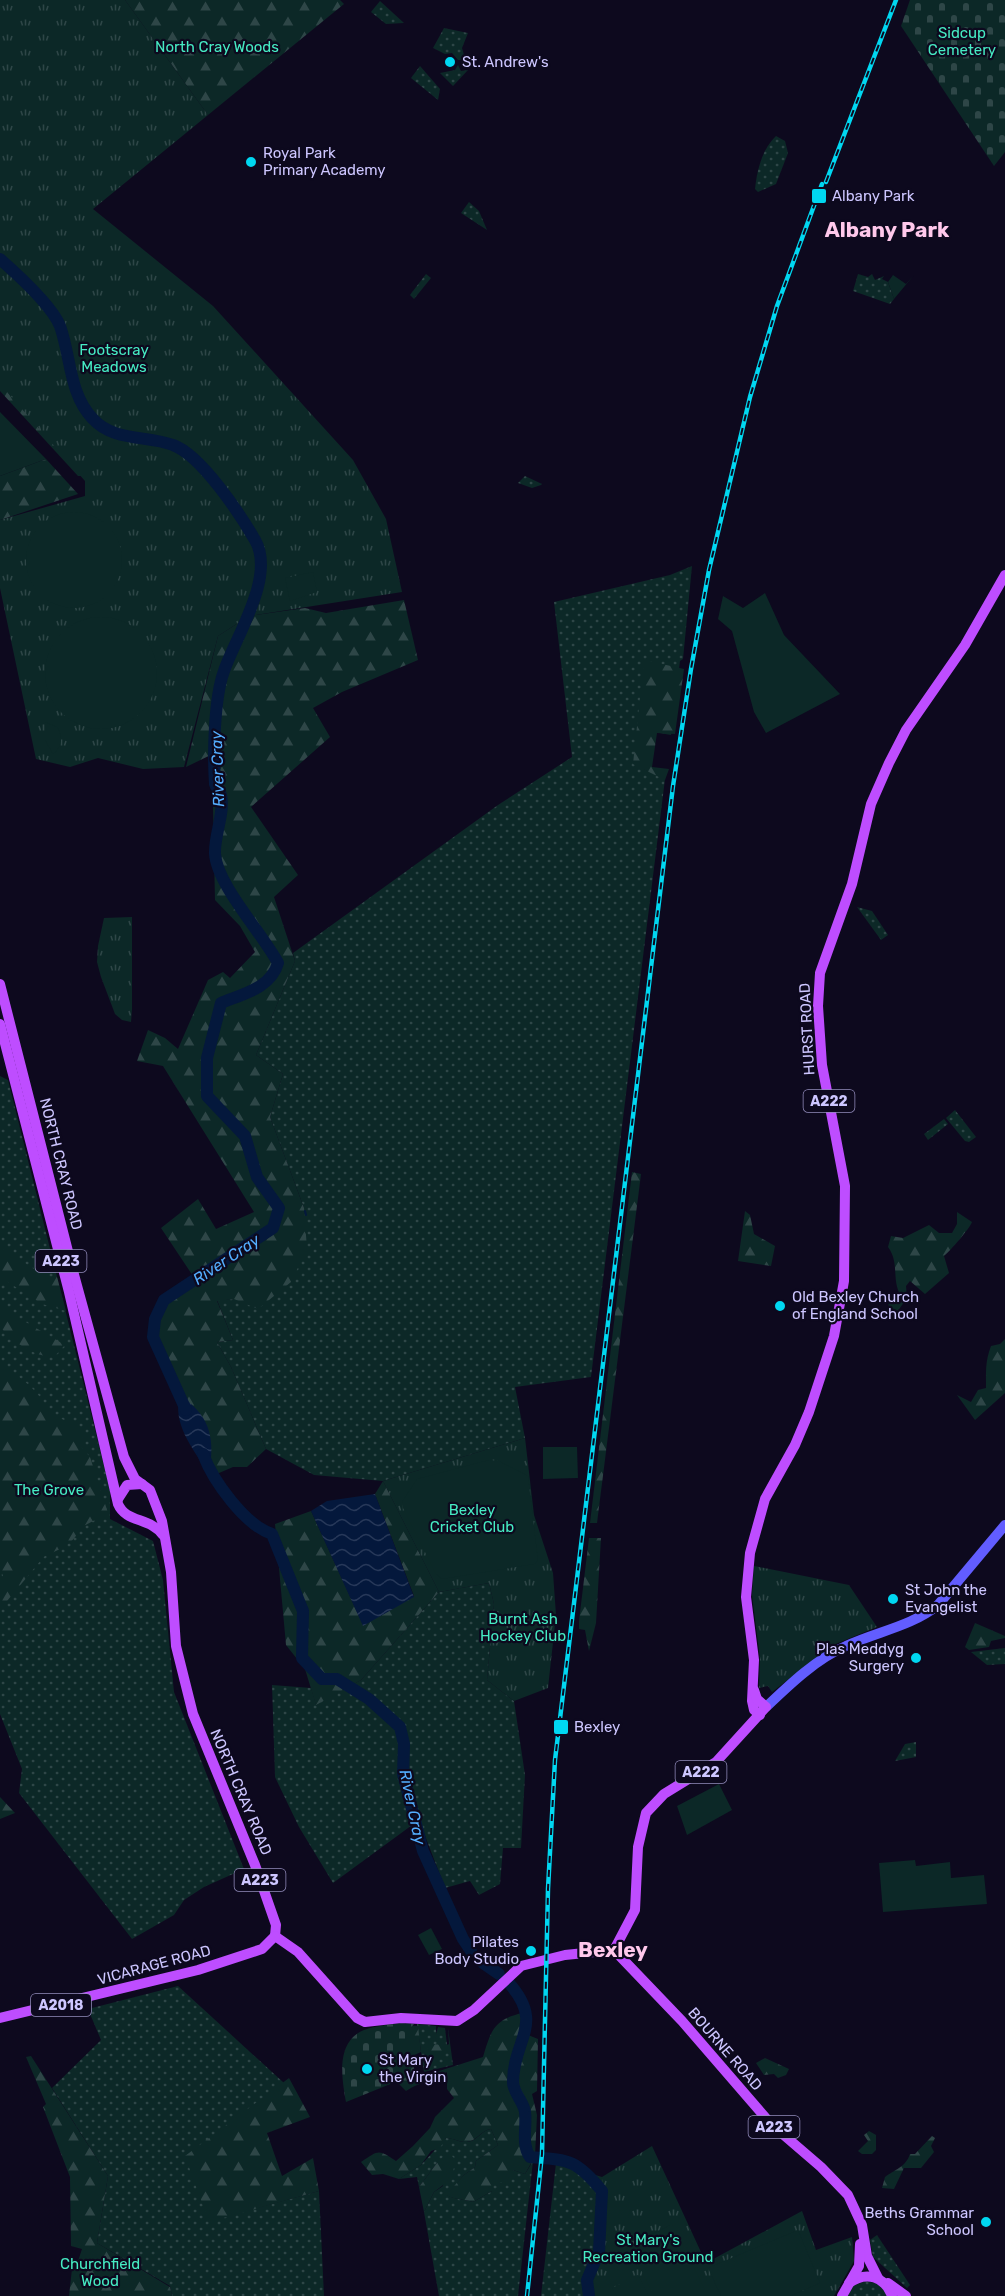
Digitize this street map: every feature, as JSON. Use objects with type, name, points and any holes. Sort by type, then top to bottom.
[{"type":"main road","name":"HURST ROAD","points":[[763,1711],[753,1686],[754,1660],[746,1589],[752,1542],[765,1499],[795,1445],[809,1412],[834,1336],[844,1281],[845,1186],[822,1065],[818,995],[820,973],[852,884],[864,826],[881,780],[906,730],[964,645],[1005,575]]},
{"type":"main road","name":"NORTH CRAY ROAD","points":[[0,984],[75,1279],[124,1457],[135,1479],[143,1484]]},
{"type":"main road","name":"NORTH CRAY ROAD","points":[[0,1024],[69,1292],[118,1499]]},
{"type":"main road","points":[[118,1499],[127,1485],[143,1484]]},
{"type":"main road","name":"A223","points":[[143,1484],[152,1494],[165,1538]]},
{"type":"main road","name":"A223","points":[[118,1499],[121,1509],[135,1518],[148,1521],[159,1529],[165,1538]]},
{"type":"main road","points":[[135,1518],[149,1512],[153,1503]]},
{"type":"main road","points":[[763,1711],[837,1650],[914,1622],[938,1605],[1005,1525]]},
{"type":"main road","name":"NORTH CRAY ROAD","points":[[165,1538],[171,1572],[176,1646],[193,1714],[255,1865],[276,1925],[275,1936]]},
{"type":"main road","name":"A222","points":[[614,1950],[635,1910],[638,1846],[646,1813],[659,1797],[716,1762],[763,1711]]},
{"type":"main road","points":[[275,1936],[298,1952],[362,2021],[400,2018],[457,2020],[474,2010],[504,1979],[521,1966],[542,1959],[614,1950]]},
{"type":"main road","name":"VICARAGE ROAD","points":[[0,2018],[198,1970],[262,1949],[275,1936]]},
{"type":"main road","name":"BOURNE ROAD","points":[[614,1950],[682,2021],[771,2124],[821,2167],[848,2195],[858,2214],[867,2256],[879,2279],[892,2296]]},
{"type":"main road","name":"BOURNE ROAD","points":[[841,2190],[856,2227],[861,2253],[859,2266],[842,2296]]},
{"type":"main road","points":[[849,2283],[862,2276],[879,2279],[906,2296]]},
{"type":"green space","name":"Footscray Meadows","points":[[0,0],[125,0],[208,115],[93,209],[213,306],[353,460],[386,519],[402,592],[249,616],[218,636],[184,767],[143,769],[98,758],[70,767],[36,759],[0,588],[0,520],[85,496],[85,481],[0,384]]},
{"type":"green space","name":"North Cray Woods","points":[[125,0],[340,0],[344,4],[208,115]]},
{"type":"green space","name":"Sidcup Cemetery","points":[[910,0],[1005,0],[1005,152],[994,166],[901,26]]},
{"type":"green space","points":[[380,1],[404,23],[386,24],[371,12]]},
{"type":"green space","points":[[444,28],[468,33],[462,48],[464,55],[461,60],[458,60],[452,53],[445,54],[433,48]]},
{"type":"green space","points":[[458,65],[461,71],[468,70],[453,86],[440,73],[455,70]]},
{"type":"green space","points":[[420,66],[440,89],[438,100],[411,78]]},
{"type":"green space","points":[[776,136],[785,141],[788,153],[776,184],[758,192],[755,189],[761,160],[767,147]]},
{"type":"green space","points":[[469,202],[479,211],[487,230],[461,213]]},
{"type":"green space","points":[[426,274],[431,278],[414,299],[410,295]]},
{"type":"green space","points":[[858,274],[868,277],[872,274],[875,280],[884,276],[882,279],[888,282],[894,299],[890,304],[853,291]]},
{"type":"green space","points":[[893,275],[906,284],[914,275],[894,299],[888,282]]},
{"type":"green space","points":[[0,359],[92,476],[78,476],[0,391]]},
{"type":"green space","points":[[0,412],[46,459],[0,476]]},
{"type":"green space","points":[[46,459],[78,494],[0,520],[0,476]]},
{"type":"green space","points":[[525,476],[542,484],[532,488],[518,483]]},
{"type":"green space","points":[[74,512],[92,516],[108,526],[118,542],[122,560],[118,578],[108,594],[92,604],[74,608],[56,604],[40,594],[30,578],[26,560],[30,542],[40,526],[56,516]]},
{"type":"green space","points":[[692,566],[683,659],[680,661],[671,735],[648,731],[644,769],[665,779],[591,1377],[515,1387],[525,1438],[383,1481],[314,1475],[266,1449],[231,1367],[217,1342],[233,1340],[217,1300],[234,1299],[304,1208],[270,1117],[283,1074],[256,1055],[295,961],[293,953],[498,805],[572,757],[554,602],[670,575]]},
{"type":"green space","points":[[313,572],[317,592],[290,601],[285,578]]},
{"type":"green space","points":[[765,593],[784,635],[840,694],[766,733],[754,712],[732,631],[718,619],[723,596],[743,608]]},
{"type":"green space","points":[[404,600],[418,660],[342,692],[313,708],[330,737],[251,807],[298,875],[274,897],[295,961],[256,1055],[283,1074],[270,1117],[304,1208],[307,1249],[291,1282],[258,1309],[234,1299],[217,1301],[233,1340],[217,1342],[231,1367],[266,1449],[247,1467],[233,1467],[212,1476],[153,1337],[157,1316],[165,1302],[195,1279],[161,1228],[198,1199],[216,1229],[254,1212],[163,1066],[137,1061],[148,1030],[165,1038],[178,1049],[208,980],[223,972],[230,978],[255,952],[240,926],[215,900],[212,760],[218,765],[221,750],[186,767],[218,636],[249,616],[305,608],[326,613]]},
{"type":"green space","points":[[101,617],[122,621],[140,634],[153,652],[157,673],[153,694],[140,712],[122,725],[101,729],[80,725],[62,712],[49,694],[45,673],[49,652],[62,634],[80,621]]},
{"type":"green space","points":[[644,660],[684,669],[675,734],[657,733],[652,767],[669,769],[665,780],[633,764]]},
{"type":"green space","points":[[45,722],[57,727],[60,734],[60,744],[53,754],[45,740]]},
{"type":"green space","points":[[857,907],[872,911],[888,935],[881,940]]},
{"type":"green space","points":[[132,917],[131,1022],[122,1020],[115,1014],[97,962],[104,918]]},
{"type":"green space","points":[[0,1076],[8,1080],[110,1490],[110,1519],[153,1541],[163,1580],[174,1692],[244,1869],[204,1887],[184,1900],[174,1915],[132,1939],[19,1793],[22,1769],[0,1714]]},
{"type":"green space","points":[[955,1110],[976,1137],[969,1142],[965,1141],[946,1118]]},
{"type":"green space","points":[[944,1119],[948,1124],[928,1140],[924,1134]]},
{"type":"green space","points":[[632,1172],[641,1174],[597,1523],[590,1523]]},
{"type":"green space","points":[[745,1211],[750,1215],[754,1234],[775,1246],[771,1266],[738,1261]]},
{"type":"green space","points":[[957,1212],[972,1222],[944,1256],[949,1273],[925,1294],[910,1281],[906,1286],[907,1298],[892,1319],[888,1315],[889,1299],[901,1296],[896,1284],[894,1259],[888,1247],[891,1236],[903,1238],[929,1225],[939,1233],[952,1233],[957,1224]]},
{"type":"green space","points":[[0,1247],[48,1278],[57,1277],[66,1311],[42,1304],[0,1277]]},
{"type":"green space","points":[[0,1307],[65,1345],[54,1357],[24,1348],[0,1327]]},
{"type":"green space","points":[[1005,1339],[1005,1393],[975,1420],[957,1395],[971,1402],[978,1390],[986,1388],[987,1362],[991,1346],[1000,1344]]},
{"type":"green space","name":"The Grove","points":[[0,1365],[22,1379],[35,1391],[48,1412],[72,1424],[84,1436],[79,1444],[90,1457],[108,1513],[80,1528],[70,1542],[45,1556],[0,1609],[0,1580],[3,1576],[0,1567]]},
{"type":"green space","name":"Bexley Cricket Club","points":[[525,1438],[534,1515],[553,1573],[556,1615],[548,1688],[514,1701],[487,1680],[494,1604],[489,1583],[439,1592],[383,1481]]},
{"type":"green space","points":[[543,1447],[577,1447],[578,1478],[543,1479]]},
{"type":"green space","name":"Bexley Cricket Club","points":[[489,1460],[499,1461],[528,1476],[538,1561],[534,1564],[442,1579],[436,1574],[402,1502],[417,1479]]},
{"type":"green space","points":[[383,1481],[439,1592],[361,1680],[316,1705],[305,1669],[286,1645],[275,1524],[311,1511],[363,1625],[414,1596],[375,1494]]},
{"type":"green space","points":[[589,1538],[601,1538],[596,1623],[589,1651],[585,1630],[579,1629],[579,1621]]},
{"type":"green space","points":[[754,1566],[849,1585],[877,1627],[833,1645],[772,1692],[768,1686],[759,1688],[760,1658],[752,1595]]},
{"type":"green space","points":[[489,1583],[494,1604],[487,1680],[514,1701],[525,1775],[521,1848],[503,1848],[500,1884],[479,1895],[470,1881],[445,1888],[419,1820],[333,1883],[299,1827],[275,1777],[272,1685],[311,1688],[316,1704],[361,1680],[439,1592]]},
{"type":"green space","points":[[975,1623],[1005,1638],[991,1641],[989,1647],[969,1650],[965,1647]]},
{"type":"green space","points":[[1005,1648],[1005,1664],[987,1665],[971,1652]]},
{"type":"green space","points":[[916,1742],[916,1757],[895,1761],[905,1744]]},
{"type":"green space","points":[[719,1784],[732,1810],[687,1835],[677,1806]]},
{"type":"green space","points":[[0,1797],[15,1813],[0,1819]]},
{"type":"green space","points":[[915,1860],[916,1866],[950,1862],[951,1878],[984,1875],[987,1904],[883,1912],[879,1863]]},
{"type":"green space","points":[[431,1928],[442,1949],[429,1955],[418,1935]]},
{"type":"green space","points":[[178,1986],[284,2083],[209,2221],[319,2191],[324,2296],[172,2296],[170,2286],[97,2243],[108,2176],[52,2088],[101,2040],[88,2009]]},
{"type":"green space","points":[[522,2013],[525,2024],[523,2033],[538,2039],[537,2091],[532,2094],[537,2115],[535,2156],[525,2174],[513,2170],[505,2182],[492,2182],[492,2191],[473,2202],[446,2195],[464,2175],[475,2167],[476,2161],[498,2145],[491,2129],[469,2142],[446,2138],[440,2148],[431,2151],[421,2165],[399,2179],[383,2174],[372,2175],[361,2162],[378,2152],[396,2161],[430,2128],[435,2117],[454,2098],[447,2089],[447,2072],[406,2091],[395,2080],[415,2074],[436,2072],[483,2057],[491,2033],[499,2023]]},
{"type":"green space","points":[[401,2023],[414,2024],[408,2031],[415,2074],[346,2102],[342,2072],[348,2043],[364,2030]]},
{"type":"green space","points":[[387,2024],[418,2026],[421,2052],[410,2057],[366,2033],[367,2029],[376,2027],[377,2030]]},
{"type":"green space","points":[[417,2024],[436,2026],[436,2034],[438,2027],[445,2028],[447,2045],[449,2044],[448,2028],[453,2065],[424,2072]]},
{"type":"green space","points":[[431,2044],[444,2045],[448,2052],[435,2060],[428,2059],[424,2052]]},
{"type":"green space","name":"Churchfield Wood","points":[[31,2056],[108,2176],[97,2243],[170,2287],[172,2296],[69,2296],[73,2260],[78,2261],[82,2249],[71,2246],[70,2177],[43,2107],[46,2104],[26,2057]]},
{"type":"green space","points":[[765,2058],[789,2069],[786,2075],[778,2078],[774,2074],[764,2075],[756,2063]]},
{"type":"green space","points":[[289,2078],[310,2117],[267,2133],[282,2176],[313,2158],[319,2191],[209,2222],[185,2156]]},
{"type":"green space","points":[[491,2129],[498,2145],[476,2161],[475,2167],[464,2175],[447,2195],[473,2202],[492,2191],[492,2182],[513,2170],[525,2174],[533,2161],[518,2296],[439,2296],[424,2212],[434,2192],[443,2186],[447,2159],[437,2163],[419,2187],[417,2177],[399,2179],[421,2165],[446,2138],[469,2142]]},
{"type":"green space","points":[[869,2131],[876,2135],[876,2150],[872,2154],[862,2154],[858,2151],[868,2141],[864,2135]]},
{"type":"green space","points":[[932,2136],[935,2138],[931,2146],[934,2152],[921,2168],[904,2168],[894,2189],[882,2188],[885,2177],[903,2165],[910,2154],[915,2154]]},
{"type":"green space","name":"St Mary's Recreation Ground","points":[[652,2146],[706,2263],[802,2211],[816,2250],[852,2237],[854,2261],[834,2296],[590,2296],[589,2288],[601,2251],[602,2177]]},
{"type":"green space","points":[[452,2156],[456,2160],[451,2179],[434,2192],[424,2212],[419,2187],[443,2157]]},
{"type":"green space","points":[[556,2163],[602,2177],[601,2251],[589,2288],[590,2296],[541,2296]]},
{"type":"green space","points":[[672,2224],[708,2296],[654,2296],[629,2246]]},
{"type":"green space","points":[[798,2230],[820,2283],[790,2296],[721,2296],[708,2268]]},
{"type":"green space","points":[[877,2235],[910,2285],[907,2288],[873,2257],[870,2240]]},
{"type":"green space","points":[[638,2275],[649,2296],[617,2296],[612,2288]]},
{"type":"green space","points":[[866,2281],[879,2284],[888,2296],[847,2296],[853,2286]]},
{"type":"water","points":[[180,1396],[197,1410],[207,1426],[211,1456],[210,1467],[206,1469],[181,1425],[178,1406]]},
{"type":"water","points":[[375,1494],[414,1597],[363,1626],[311,1511],[327,1501]]},
{"type":"waterway","name":"River Cray","points":[[0,259],[33,291],[56,318],[64,338],[79,398],[93,419],[101,426],[121,435],[173,445],[196,460],[230,501],[255,540],[260,555],[261,571],[258,588],[224,671],[218,696],[214,772],[215,784],[222,802],[215,854],[218,866],[232,894],[278,963],[274,972],[263,984],[221,1003],[207,1058],[207,1096],[245,1136],[257,1177],[279,1208],[273,1228],[164,1300],[155,1319],[153,1337],[186,1410]]},
{"type":"waterway","points":[[305,1211],[306,1215]]},
{"type":"waterway","name":"River Cray","points":[[203,1454],[214,1477],[231,1501],[251,1522],[272,1534],[303,1611],[302,1658],[322,1679],[337,1679],[369,1699],[400,1727],[404,1744],[403,1774],[423,1851],[463,1939],[471,1951]]},
{"type":"waterway","name":"River Cray","points":[[483,1963],[499,1974]]},
{"type":"waterway","name":"River Cray","points":[[508,1982],[525,2009],[525,2032],[514,2067],[513,2082],[525,2112],[527,2152],[530,2157],[571,2163],[593,2180],[602,2191],[599,2252],[587,2280],[589,2296]]},
{"type":"railway","points":[[826,182],[896,0]]},
{"type":"railway","points":[[527,2296],[542,2154],[548,1889],[555,1760],[673,786],[709,570],[750,397],[777,306],[822,184]]},
{"type":"place","name":"St. Andrew's","points":[[450,62]]},
{"type":"place","name":"Royal Park Primary Academy","points":[[251,162]]},
{"type":"place","name":"Albany Park","points":[[819,196]]},
{"type":"place","name":"Old Bexley Church of England School","points":[[780,1306]]},
{"type":"place","name":"St John the Evangelist","points":[[893,1599]]},
{"type":"place","name":"Plas Meddyg Surgery","points":[[916,1658]]},
{"type":"place","name":"Bexley","points":[[561,1727]]},
{"type":"place","name":"Pilates Body Studio","points":[[531,1951]]},
{"type":"place","name":"St Mary the Virgin","points":[[367,2069]]},
{"type":"place","name":"Beths Grammar School","points":[[986,2222]]},
{"type":"district","name":"Albany Park","points":[[887,230]]},
{"type":"district","name":"Bexley","points":[[613,1950]]},
{"type":"park label","name":"Burnt Ash Hockey Club","points":[[523,1628]]}]
